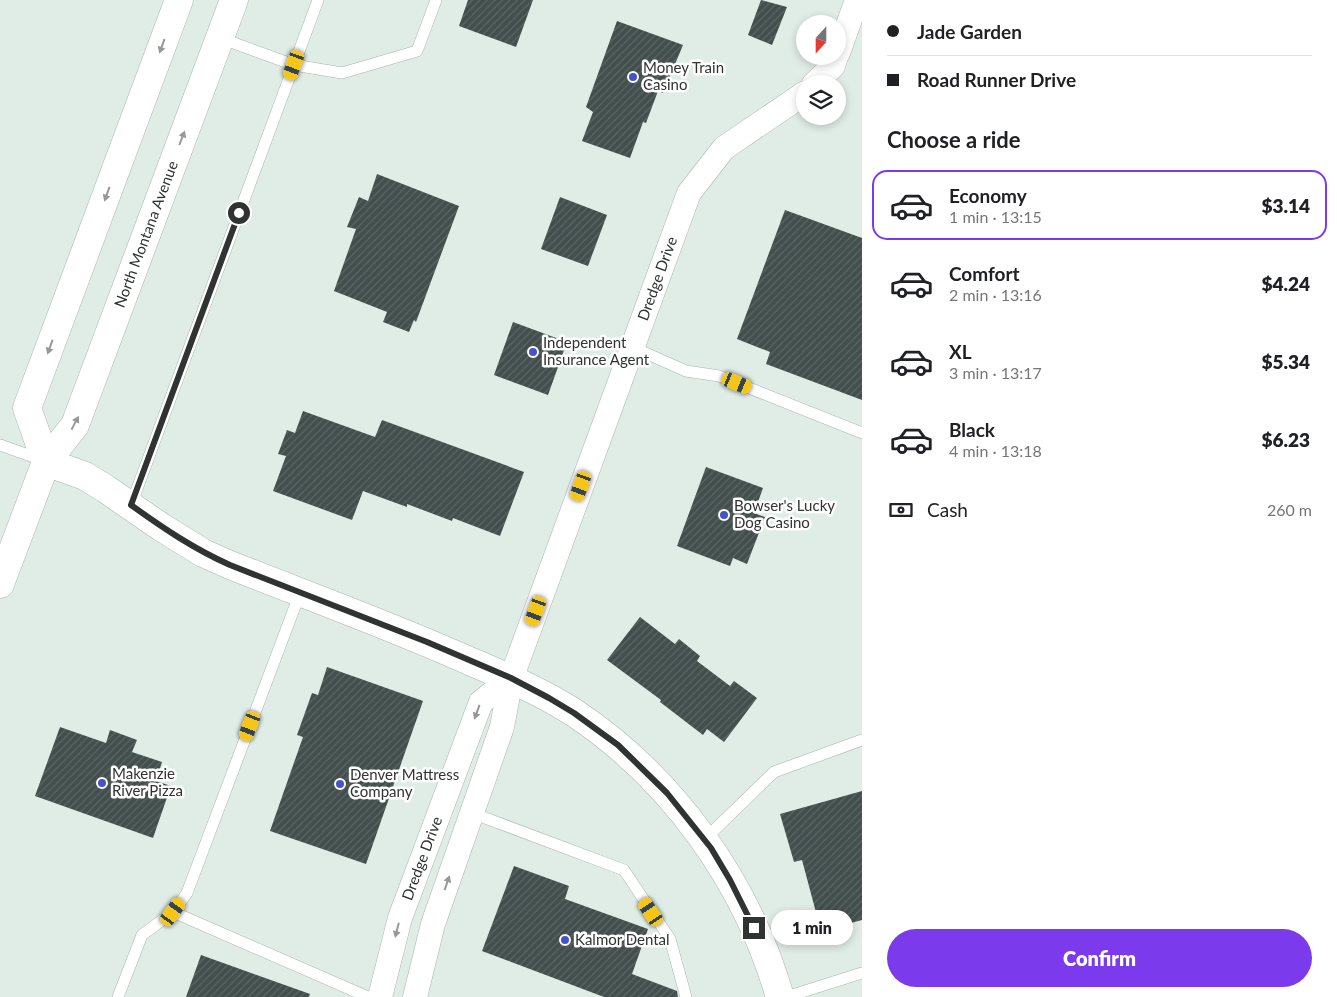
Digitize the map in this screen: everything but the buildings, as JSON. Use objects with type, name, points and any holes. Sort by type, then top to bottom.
[{"type":"main road","points":[[179,0],[27,408],[46,462],[84,476],[203,553],[427,642],[511,678],[574,713],[618,745],[667,793],[704,839],[730,880],[762,944],[780,997]]},
{"type":"main road","name":"North Montana Avenue","points":[[0,584],[46,462],[75,425],[234,0]]},
{"type":"street","points":[[846,30],[857,0]]},
{"type":"street","points":[[824,75],[833,65]]},
{"type":"street","name":"Dredge Drive","points":[[415,997],[433,924],[502,727],[511,678],[689,193],[724,148],[796,99]]},
{"type":"street","name":"Dredge Drive","points":[[380,997],[400,918],[481,702],[511,678]]},
{"type":"lane","points":[[131,505],[318,0]]},
{"type":"lane","points":[[220,38],[294,65],[342,73],[417,51],[436,0]]},
{"type":"lane","points":[[632,347],[686,371],[719,376],[862,433]]},
{"type":"lane","points":[[0,445],[46,462]]},
{"type":"lane","points":[[118,997],[142,935],[173,912],[187,893],[300,593]]},
{"type":"lane","points":[[704,839],[774,772],[862,740]]},
{"type":"lane","points":[[472,813],[624,870],[670,939],[686,997]]},
{"type":"lane","points":[[173,912],[368,997]]},
{"type":"lane","points":[[786,997],[862,973]]},
{"type":"place","name":"Money Train Casino","points":[[633,77]]},
{"type":"place","name":"Independent Insurance Agent","points":[[533,352]]},
{"type":"place","name":"Bowser's Lucky Dog Casino","points":[[724,515]]},
{"type":"place","name":"Makenzie River Pizza","points":[[102,783]]},
{"type":"place","name":"Denver Mattress Company","points":[[340,784]]},
{"type":"place","name":"Kalmor Dental","points":[[565,940]]},
{"type":"route","points":[[239,213],[131,505],[161,527],[203,553],[427,642],[511,678],[574,713],[618,745],[667,793],[711,848],[730,880],[754,928]]}]
